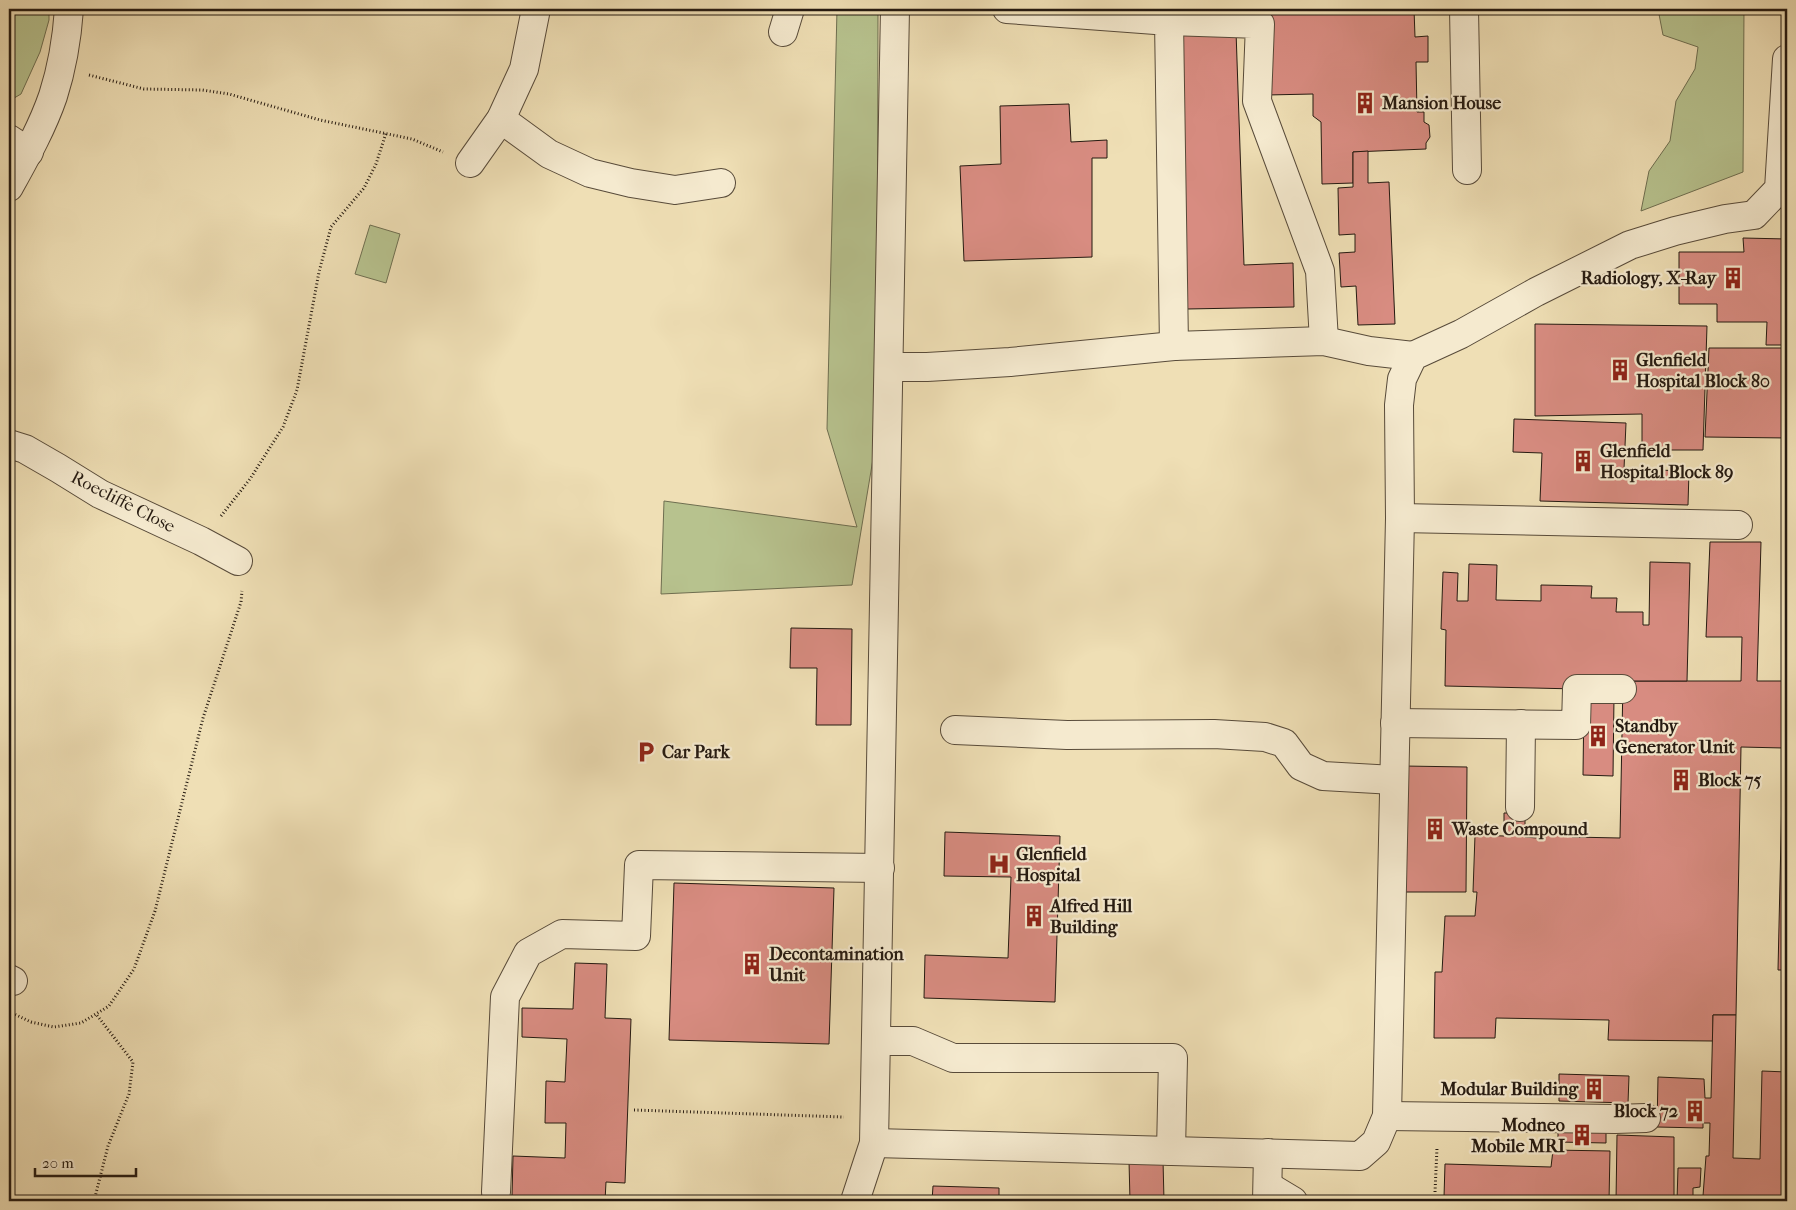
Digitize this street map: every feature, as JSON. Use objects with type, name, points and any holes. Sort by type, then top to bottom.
[{"type":"street","points":[[9,187],[19,146],[53,96],[67,38],[69,9]]},
{"type":"street","points":[[470,163],[501,119],[524,69],[536,9]]},
{"type":"street","points":[[855,1201],[875,1130],[895,9]]},
{"type":"street","points":[[1007,9],[1260,24],[1258,101],[1320,271],[1324,341]]},
{"type":"street","points":[[1464,9],[1467,170]]},
{"type":"street","points":[[1170,20],[1174,346]]},
{"type":"street","points":[[889,367],[927,367],[1010,362],[1174,346],[1324,341],[1369,351],[1413,356],[1461,334],[1536,292],[1630,245],[1675,231],[1725,219],[1754,215],[1779,189],[1787,59]]},
{"type":"street","points":[[501,119],[549,154],[590,173],[631,183],[675,190],[721,183]]},
{"type":"street","points":[[875,1130],[1171,1150],[1360,1156],[1376,1142],[1387,1116],[1400,518],[1399,406],[1402,379],[1413,356]]},
{"type":"street","name":"Roecliffe Close","points":[[9,444],[25,449],[100,494],[201,541],[238,561]]},
{"type":"street","points":[[1400,518],[1738,524]]},
{"type":"street","points":[[1395,723],[1576,725],[1577,689],[1622,690]]},
{"type":"street","points":[[1520,808],[1521,724]]},
{"type":"street","points":[[955,730],[1067,734],[1214,734],[1265,737],[1284,743],[1301,766],[1323,776],[1394,780]]},
{"type":"street","points":[[496,1192],[505,996],[528,954],[562,934],[636,936],[639,864],[880,868]]},
{"type":"street","points":[[876,1041],[912,1041],[953,1058],[1173,1058],[1171,1150]]},
{"type":"street","points":[[1387,1116],[1646,1118]]},
{"type":"street","points":[[1268,1153],[1268,1194],[1293,1201]]},
{"type":"path","points":[[60,67],[144,89],[202,90],[229,94],[320,120],[412,139],[470,163]]},
{"type":"path","points":[[201,541],[250,479],[283,427],[297,390],[319,272],[331,228],[364,188],[376,164],[386,133]]},
{"type":"path","points":[[9,1012],[31,1022],[54,1027],[81,1023],[109,1006],[134,969],[155,911],[203,718],[241,602],[244,578],[238,561]]},
{"type":"path","points":[[94,1201],[108,1146],[129,1094],[133,1062],[96,1014]]},
{"type":"path","points":[[634,1110],[875,1130]]},
{"type":"path","points":[[1436,1192],[1438,1116]]},
{"type":"green space","points":[[9,9],[49,9],[49,20],[40,52],[21,94],[9,101]]},
{"type":"green space","points":[[837,9],[878,9],[877,435],[852,585],[661,594],[664,501],[857,527],[827,429]]},
{"type":"green space","points":[[1658,9],[1744,9],[1743,172],[1641,211],[1649,171],[1670,141],[1676,101],[1695,69],[1698,47],[1663,35]]},
{"type":"green space","points":[[370,225],[400,234],[386,283],[355,274]]},
{"type":"building","name":"Mansion House","points":[[1267,9],[1414,9],[1415,37],[1428,36],[1428,62],[1416,62],[1417,112],[1424,112],[1424,122],[1429,125],[1430,137],[1426,143],[1426,149],[1353,152],[1353,183],[1322,184],[1321,122],[1313,116],[1313,94],[1267,95]]},
{"type":"building","points":[[1236,31],[1244,265],[1293,263],[1294,307],[1187,309],[1177,33]]},
{"type":"building","points":[[1069,104],[1071,142],[1107,140],[1107,158],[1092,158],[1092,257],[964,261],[960,166],[1001,164],[1000,106]]},
{"type":"building","points":[[1368,151],[1368,183],[1389,182],[1395,324],[1358,325],[1356,286],[1341,287],[1339,253],[1355,252],[1355,234],[1339,235],[1338,188],[1353,187],[1353,152]]},
{"type":"building","name":"Radiology, X-Ray","points":[[1743,238],[1787,239],[1787,345],[1766,345],[1767,322],[1717,322],[1717,304],[1679,304],[1679,252],[1744,252]]},
{"type":"building","name":"Glenfield Hospital Block 80","points":[[1535,324],[1707,326],[1703,450],[1642,450],[1642,414],[1535,416]]},
{"type":"building","points":[[1709,348],[1787,348],[1787,438],[1705,437]]},
{"type":"building","name":"Glenfield Hospital Block 89","points":[[1514,419],[1626,423],[1624,469],[1689,471],[1688,505],[1540,501],[1542,453],[1513,452]]},
{"type":"building","points":[[1787,468],[1787,748],[1783,748]]},
{"type":"building","name":"Block 75","points":[[1710,542],[1761,542],[1757,681],[1784,681],[1783,748],[1741,747],[1736,1015],[1713,1015],[1713,1041],[1608,1040],[1609,1020],[1496,1018],[1495,1038],[1434,1038],[1435,972],[1442,972],[1445,916],[1475,916],[1477,892],[1473,892],[1475,835],[1504,836],[1504,813],[1525,813],[1525,837],[1537,838],[1541,830],[1566,831],[1572,837],[1620,838],[1623,681],[1741,681],[1742,637],[1706,637]]},
{"type":"building","points":[[1650,562],[1690,563],[1687,681],[1611,681],[1577,689],[1445,686],[1446,630],[1441,629],[1443,572],[1458,573],[1457,601],[1468,601],[1469,564],[1497,565],[1496,600],[1541,601],[1541,585],[1592,586],[1591,598],[1617,598],[1616,612],[1643,612],[1643,625],[1649,625]]},
{"type":"building","points":[[791,628],[852,629],[851,725],[816,725],[817,668],[790,668]]},
{"type":"building","name":"Standby Generator Unit","points":[[1584,696],[1614,697],[1613,776],[1583,775]]},
{"type":"building","points":[[1783,748],[1787,748],[1787,970],[1778,970]]},
{"type":"building","name":"Waste Compound","points":[[1404,766],[1467,767],[1466,892],[1402,892]]},
{"type":"building","name":"Alfred Hill Building","points":[[945,832],[1060,836],[1055,1002],[924,998],[925,955],[1008,958],[1011,877],[944,876]]},
{"type":"building","name":"Decontamination Unit","points":[[674,883],[834,888],[829,1044],[669,1040]]},
{"type":"building","points":[[575,963],[607,964],[605,1018],[631,1019],[625,1183],[606,1182],[605,1201],[561,1201],[561,1198],[512,1196],[513,1156],[565,1158],[566,1123],[545,1123],[546,1081],[565,1082],[567,1039],[522,1037],[522,1008],[573,1009]]},
{"type":"building","name":"Block 72","points":[[1713,1015],[1736,1015],[1733,1158],[1760,1159],[1762,1071],[1787,1072],[1787,1201],[1766,1201],[1765,1199],[1765,1201],[1740,1201],[1741,1197],[1703,1196],[1706,1156],[1709,1156],[1710,1123],[1703,1123],[1703,1128],[1657,1127],[1658,1077],[1704,1079],[1705,1098],[1711,1098]]},
{"type":"building","name":"Modular Building","points":[[1559,1074],[1629,1076],[1628,1103],[1559,1101]]},
{"type":"building","name":"Modneo Mobile MRI","points":[[1558,1127],[1606,1128],[1606,1143],[1558,1142]]},
{"type":"building","points":[[1617,1135],[1674,1137],[1674,1201],[1616,1201]]},
{"type":"building","points":[[1553,1150],[1610,1151],[1609,1201],[1419,1201],[1420,1196],[1444,1197],[1445,1164],[1551,1167]]},
{"type":"building","points":[[1163,1160],[1164,1201],[1130,1201],[1129,1161]]},
{"type":"building","points":[[1678,1168],[1701,1168],[1700,1187],[1693,1188],[1693,1201],[1677,1201]]},
{"type":"building","points":[[933,1186],[999,1188],[999,1201],[932,1201]]},
{"type":"place","name":"Mansion House","points":[[1365,103]]},
{"type":"place","name":"Radiology, X-Ray","points":[[1733,278]]},
{"type":"place","name":"Glenfield Hospital Block 80","points":[[1620,370]]},
{"type":"place","name":"Glenfield Hospital Block 89","points":[[1583,461]]},
{"type":"place","name":"Standby Generator Unit","points":[[1598,736]]},
{"type":"place","name":"Car Park","points":[[646,752]]},
{"type":"place","name":"Block 75","points":[[1681,780]]},
{"type":"place","name":"Waste Compound","points":[[1435,829]]},
{"type":"place","name":"Glenfield Hospital","points":[[999,864]]},
{"type":"place","name":"Alfred Hill Building","points":[[1034,916]]},
{"type":"place","name":"Decontamination Unit","points":[[752,964]]},
{"type":"place","name":"Modular Building","points":[[1594,1089]]},
{"type":"place","name":"Block 72","points":[[1695,1111]]},
{"type":"place","name":"Modneo Mobile MRI","points":[[1582,1135]]}]
